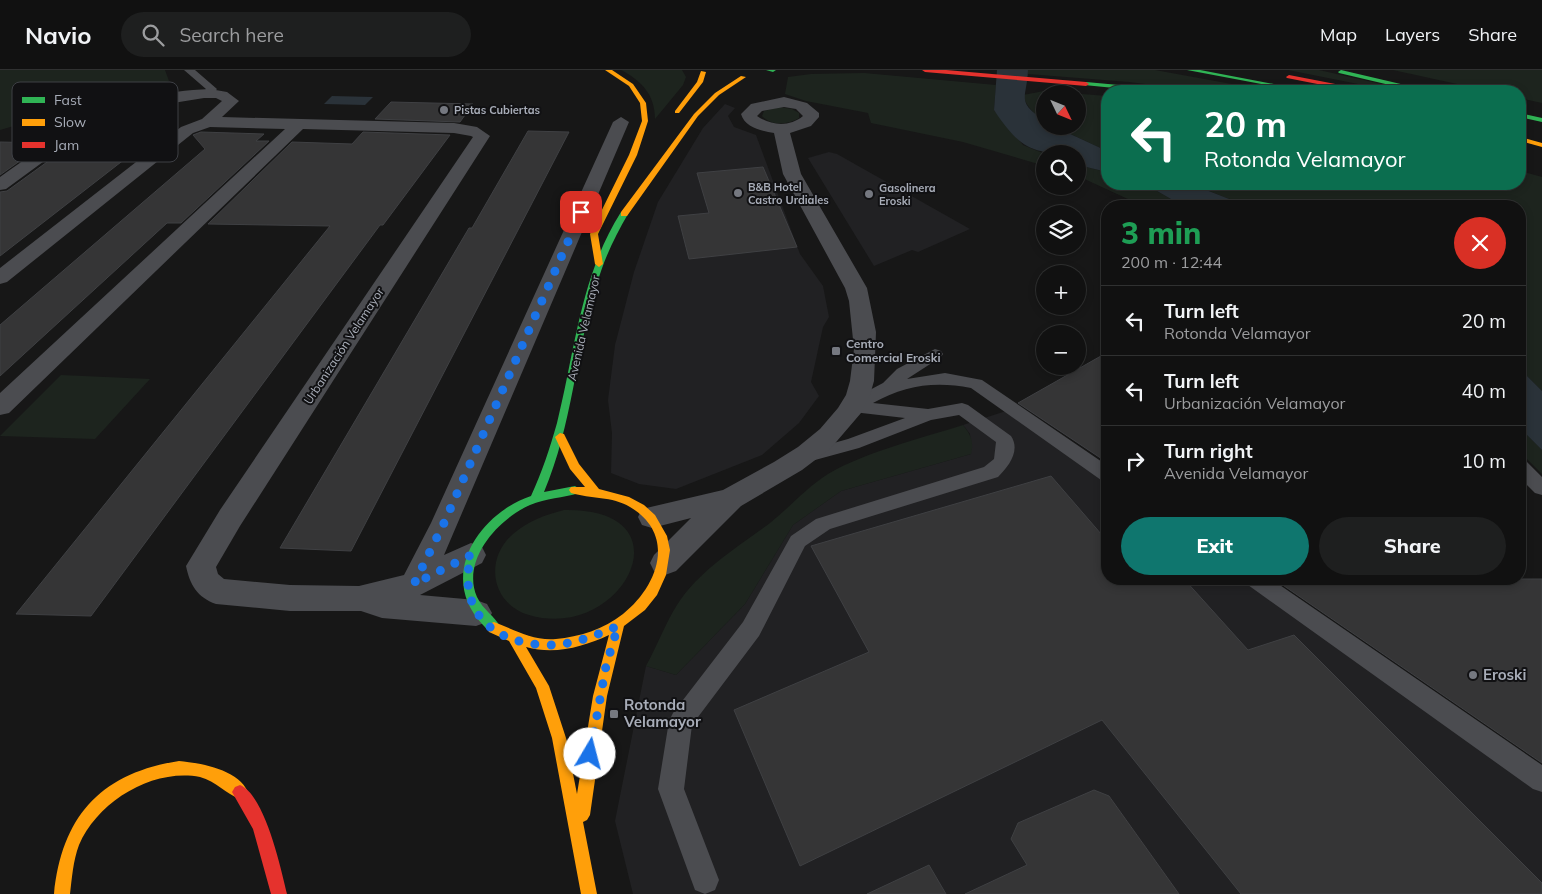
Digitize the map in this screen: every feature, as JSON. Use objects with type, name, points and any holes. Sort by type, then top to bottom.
[{"type":"main road","points":[[599,264],[594,234],[633,154],[645,121],[644,103],[630,85],[608,70]]},
{"type":"main road","points":[[925,70],[1101,85]]},
{"type":"main road","points":[[1190,70],[1274,85]]},
{"type":"main road","points":[[1249,70],[1329,85]]},
{"type":"main road","points":[[1333,70],[1397,85]]},
{"type":"main road","points":[[668,123],[709,73],[762,73]]},
{"type":"main road","name":"Avenida Velamayor","points":[[536,498],[550,474],[560,437],[579,336],[599,264],[635,196],[651,179],[687,125],[704,105],[727,85],[762,73]]},
{"type":"main road","points":[[1526,116],[1542,120]]},
{"type":"main road","points":[[1526,128],[1542,132]]},
{"type":"main road","points":[[1526,141],[1542,145]]},
{"type":"main road","name":"Avenida Velamayor","points":[[635,196],[631,179],[645,156]]},
{"type":"main road","points":[[560,437],[574,466],[594,490]]},
{"type":"main road","points":[[575,490],[594,490],[627,499],[652,517],[661,531],[666,546],[665,563],[660,580],[650,596],[636,613],[618,626],[585,640],[549,645],[515,640],[493,629],[476,613],[468,595],[466,575],[471,555],[481,537],[496,521],[514,508],[536,498],[575,490]]},
{"type":"main road","points":[[579,834],[596,715],[606,666],[618,626]]},
{"type":"main road","points":[[515,640],[542,686],[559,738],[579,834],[589,894]]},
{"type":"main road","points":[[62,894],[63,869],[72,842],[88,815],[122,788],[146,775],[167,768],[187,767],[210,772],[231,782],[245,800],[264,840],[279,894]]},
{"type":"street","name":"Urbanización Velamayor","points":[[178,98],[208,93],[225,94],[231,101],[208,122],[187,130],[178,137]]},
{"type":"street","name":"Urbanización Velamayor","points":[[208,122],[466,128],[482,136],[230,518],[201,566],[204,580],[216,591],[290,598],[359,599],[382,605],[476,613]]},
{"type":"street","points":[[414,584],[444,523],[622,122]]},
{"type":"street","points":[[0,407],[299,124]]},
{"type":"street","points":[[665,563],[732,499],[803,457],[835,428],[854,406],[864,370],[866,344],[862,304],[856,288],[792,174],[781,128]]},
{"type":"street","name":"Urbanización Velamayor","points":[[0,185],[33,162]]},
{"type":"street","name":"Urbanización Velamayor","points":[[0,278],[147,162]]},
{"type":"street","points":[[652,517],[732,499]]},
{"type":"street","name":"Urbanización Velamayor","points":[[359,599],[414,584],[471,555]]},
{"type":"lane","points":[[188,70],[204,81],[212,90],[208,93]]},
{"type":"lane","points":[[854,406],[889,387],[903,373],[935,354]]},
{"type":"lane","points":[[889,387],[945,378],[976,384],[1101,470]]},
{"type":"lane","points":[[854,406],[928,415]]},
{"type":"lane","points":[[705,880],[671,789],[681,721],[751,629],[798,541],[823,524],[991,472],[1003,461],[1005,440],[962,409],[928,415],[853,444],[803,457]]},
{"type":"lane","points":[[1526,473],[1542,488]]},
{"type":"lane","points":[[1264,585],[1542,780]]},
{"type":"shaded area","points":[[0,70],[165,70],[169,81],[12,82],[12,127],[0,130]]},
{"type":"shaded area","points":[[621,70],[682,70],[686,77],[683,85],[655,119],[653,103],[646,90],[635,79]]},
{"type":"shaded area","points":[[997,70],[1028,70],[1025,99],[1026,104],[1036,114],[1036,135],[1072,135],[1101,148],[1101,171],[1086,167],[1086,145],[1036,145],[1036,149],[1028,147],[1020,141],[994,110]]},
{"type":"shaded area","points":[[1028,70],[1155,70],[1237,85],[1153,85],[1028,74]]},
{"type":"shaded area","points":[[1288,70],[1319,70],[1385,85],[1363,85]]},
{"type":"shaded area","points":[[1393,70],[1542,70],[1542,103],[1526,99],[1526,85],[1462,85]]},
{"type":"shaded area","points":[[864,73],[996,85],[994,110],[1023,145],[1036,150],[1036,163],[963,142],[871,123],[868,113],[806,101],[785,94],[788,77],[811,74]]},
{"type":"shaded area","points":[[1036,93],[1036,114],[1027,104],[1023,95]]},
{"type":"shaded area","points":[[1086,94],[1101,96],[1101,148],[1072,135],[1086,135]]},
{"type":"shaded area","points":[[332,96],[373,97],[365,105],[324,104]]},
{"type":"shaded area","points":[[725,104],[735,108],[728,116],[734,127],[756,135],[800,254],[823,286],[829,317],[823,327],[811,382],[819,396],[799,423],[762,455],[676,489],[639,484],[611,473],[612,433],[608,400],[615,345],[634,272],[658,202],[703,128]]},
{"type":"shaded area","points":[[779,107],[792,109],[799,113],[799,118],[790,122],[775,123],[762,116],[764,111]]},
{"type":"shaded area","name":"Gasolinera Eroski","points":[[829,152],[837,154],[970,229],[918,252],[912,250],[874,266],[808,158]]},
{"type":"shaded area","points":[[1086,167],[1101,171],[1101,187],[1086,180]]},
{"type":"shaded area","points":[[1526,173],[1542,177],[1542,391],[1526,375],[1526,200],[1232,200],[1206,190],[1526,190]]},
{"type":"shaded area","points":[[1108,190],[1155,190],[1173,200],[1130,200]]},
{"type":"shaded area","points":[[1155,190],[1206,190],[1232,200],[1173,200]]},
{"type":"shaded area","points":[[61,375],[150,379],[95,439],[0,436]]},
{"type":"shaded area","points":[[1526,375],[1542,391],[1542,450],[1526,434]]},
{"type":"shaded area","points":[[1006,411],[1101,479],[1101,585],[1250,585],[1542,791],[1542,894],[633,894],[615,821],[646,666],[676,675],[745,604],[793,525],[841,491],[971,454],[970,434],[963,425]]},
{"type":"shaded area","points":[[963,425],[971,439],[971,454],[841,491],[793,525],[745,604],[676,675],[646,666],[677,605],[696,581],[707,570],[770,523],[820,479],[843,466],[876,452]]},
{"type":"shaded area","points":[[1526,434],[1542,450],[1542,474],[1526,458]]},
{"type":"shaded area","points":[[564,510],[603,515],[626,529],[634,549],[630,572],[615,593],[592,610],[563,618],[529,615],[516,609],[506,601],[500,591],[496,580],[495,568],[498,556],[504,544],[519,529],[537,519]]},
{"type":"building","name":"Pistas Cubiertas","points":[[391,102],[473,104],[460,122],[375,119]]},
{"type":"building","points":[[528,131],[569,132],[351,551],[280,548],[469,228],[472,228]]},
{"type":"building","points":[[201,132],[264,134],[256,141],[269,141],[181,223],[167,223],[0,376],[0,325],[205,149],[193,135]]},
{"type":"building","points":[[363,132],[450,135],[383,225],[380,225],[91,616],[16,614],[330,226],[208,224],[292,142],[352,144]]},
{"type":"building","points":[[0,142],[12,142],[12,162],[18,162],[0,175]]},
{"type":"building","points":[[47,162],[121,162],[0,256],[0,192],[7,191]]},
{"type":"building","name":"B&B Hotel Castro Urdiales","points":[[763,167],[797,247],[689,259],[678,216],[709,213],[697,173]]},
{"type":"building","points":[[1101,356],[1101,458],[1018,403],[1067,375],[1086,375],[1086,364]]},
{"type":"building","points":[[1051,476],[1101,534],[1101,585],[1189,585],[1248,650],[1294,635],[1542,883],[1542,894],[1241,894],[1102,720],[800,866],[734,710],[869,652],[811,546]]},
{"type":"building","name":"Eroski","points":[[1526,579],[1542,579],[1542,763],[1283,585],[1526,585]]},
{"type":"building","points":[[1094,790],[1109,796],[1179,894],[965,894],[1027,865],[1011,839],[1018,823]]},
{"type":"building","points":[[929,865],[946,894],[867,894]]},
{"type":"traffic: fast","points":[[1190,70],[1274,85]]},
{"type":"traffic: fast","points":[[1341,72],[1396,85]]},
{"type":"traffic: fast","points":[[1086,84],[1101,85]]},
{"type":"traffic: fast","points":[[1526,116],[1542,120]]},
{"type":"traffic: fast","points":[[536,498],[547,473],[562,423],[592,284],[613,233],[624,214]]},
{"type":"traffic: fast","points":[[494,628],[479,612],[470,596],[468,579],[470,562],[477,545],[503,516],[520,505],[540,497],[575,490]]},
{"type":"traffic: slow","points":[[599,264],[594,234],[633,155],[645,121],[643,103],[631,85],[608,70]]},
{"type":"traffic: slow","points":[[677,112],[700,82],[703,72]]},
{"type":"traffic: slow","points":[[624,214],[696,115],[717,94],[743,77]]},
{"type":"traffic: slow","points":[[1526,141],[1542,145]]},
{"type":"traffic: slow","points":[[560,437],[574,466],[594,490]]},
{"type":"traffic: slow","points":[[494,628],[531,643],[555,645],[573,642],[592,637],[626,619],[652,591],[660,575],[664,557],[663,543],[655,524],[633,503],[609,495],[575,490]]},
{"type":"traffic: slow","points":[[582,815],[600,696],[618,626]]},
{"type":"traffic: slow","points":[[515,640],[542,686],[559,738],[589,894]]},
{"type":"traffic: slow","points":[[62,894],[68,858],[73,841],[82,825],[96,807],[114,792],[134,780],[156,772],[179,769],[201,770],[222,778],[240,792]]},
{"type":"traffic: jam","points":[[925,70],[1086,84]]},
{"type":"traffic: jam","points":[[1289,77],[1330,85]]},
{"type":"traffic: jam","points":[[240,792],[261,827],[279,894]]},
{"type":"place","name":"Pistas Cubiertas","points":[[444,110]]},
{"type":"place","name":"B&B Hotel Castro Urdiales","points":[[738,193]]},
{"type":"place","name":"Gasolinera Eroski","points":[[869,194]]},
{"type":"place","name":"Centro Comercial Eroski","points":[[836,351]]},
{"type":"place","name":"Eroski","points":[[1473,675]]},
{"type":"place","name":"Rotonda Velamayor","points":[[614,714]]},
{"type":"route","points":[[581,212],[444,523],[414,584],[471,555],[466,575],[468,595],[476,613],[493,629],[515,640],[549,645],[585,640],[618,626],[606,666],[590,754]]}]
